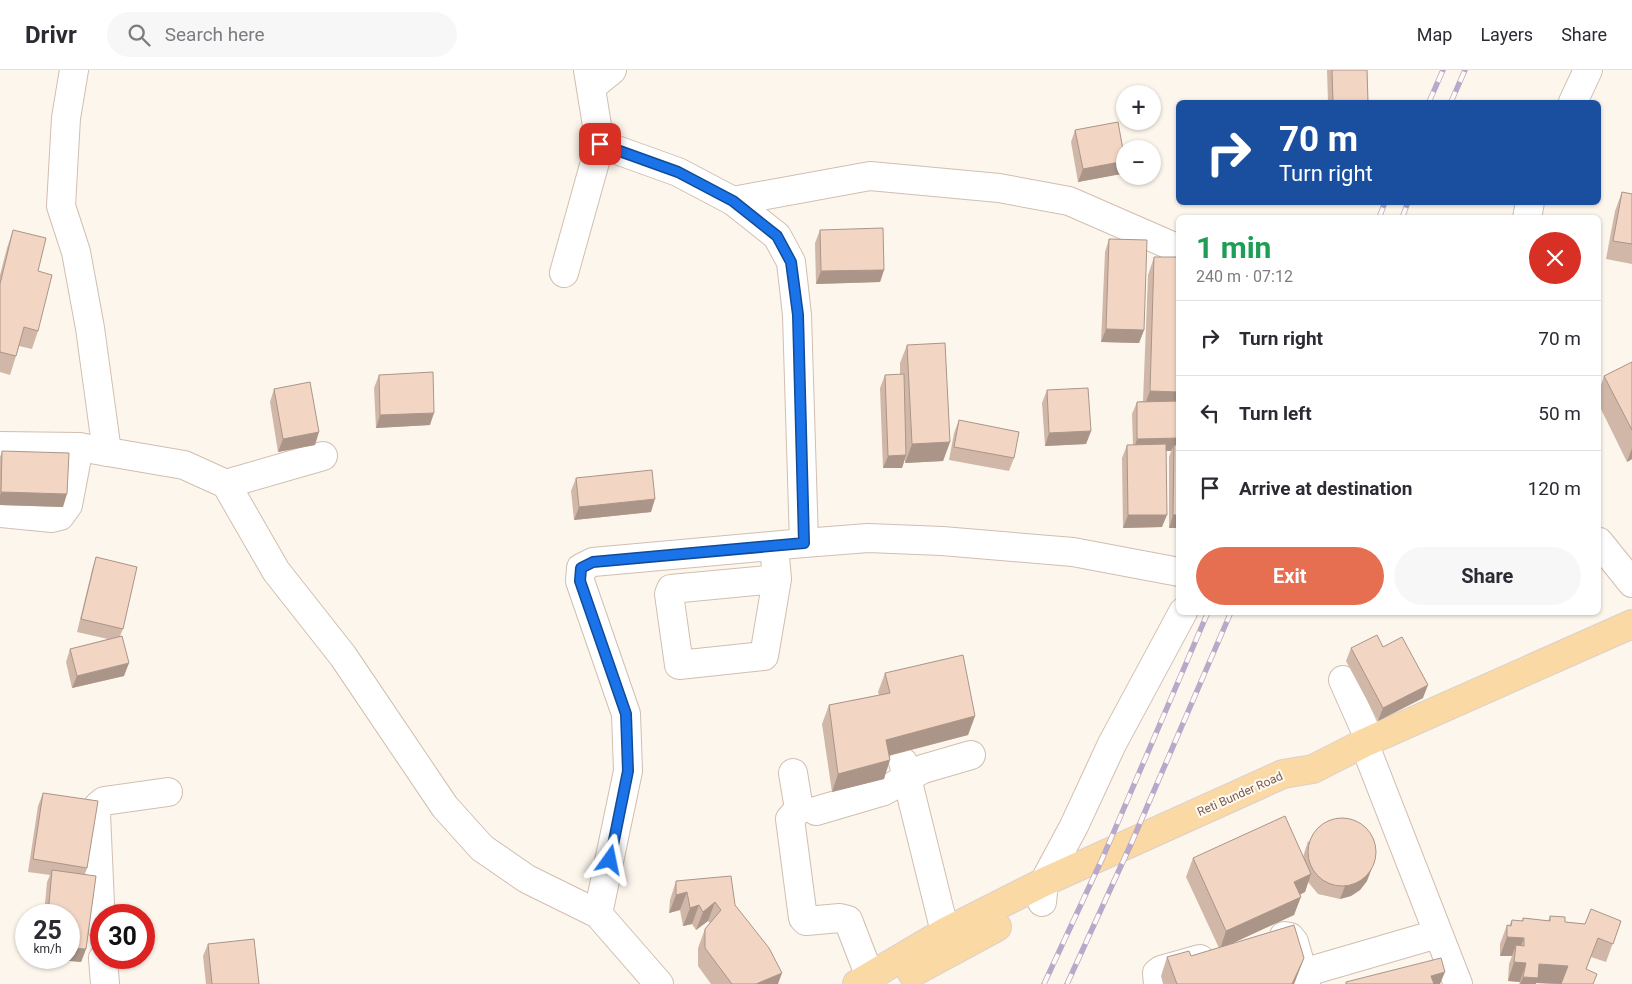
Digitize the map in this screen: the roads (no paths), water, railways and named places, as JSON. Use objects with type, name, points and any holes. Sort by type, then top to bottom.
[{"type":"main road","name":"Reti Bunder Road","points":[[873,982],[945,932],[1043,892],[1284,774],[1313,769],[1367,742],[1632,624]]},
{"type":"main road","points":[[873,982],[1043,892]]},
{"type":"street","points":[[74,70],[66,118],[61,206],[76,252],[90,328],[107,452]]},
{"type":"street","points":[[564,273],[600,144],[590,78],[612,70]]},
{"type":"street","points":[[1573,100],[1588,70]]},
{"type":"street","points":[[600,144],[678,172],[733,201],[777,236],[791,262],[798,315],[804,543]]},
{"type":"street","points":[[733,201],[870,176],[999,188],[1068,201],[1176,248]]},
{"type":"street","points":[[0,446],[79,447],[184,465],[226,484],[276,571],[343,656],[445,807],[482,848],[527,879],[598,914],[659,984]]},
{"type":"street","points":[[0,513],[52,518],[60,516],[68,506],[79,447]]},
{"type":"street","points":[[226,484],[323,456]]},
{"type":"street","points":[[598,914],[628,771],[626,714],[580,581],[581,568],[593,562],[868,538],[942,541],[1074,552],[1176,571]]},
{"type":"street","points":[[1601,544],[1632,583]]},
{"type":"street","points":[[774,546],[777,579],[764,656],[679,665],[669,594],[671,590],[777,579]]},
{"type":"street","points":[[1043,892],[1112,744],[1181,615]]},
{"type":"street","points":[[1343,680],[1437,934],[1458,984]]},
{"type":"street","points":[[816,811],[884,791],[905,771],[923,770],[971,755]]},
{"type":"street","points":[[905,771],[945,932]]},
{"type":"street","points":[[793,773],[799,808],[790,819],[802,918],[806,921],[840,918],[848,920],[873,982]]},
{"type":"street","points":[[100,904],[96,814],[98,806],[104,801],[168,792]]},
{"type":"street","points":[[1264,941],[1283,936],[1290,937],[1294,942],[1304,978],[1437,934]]},
{"type":"street","points":[[1158,984],[1157,973],[1161,970],[1226,952]]},
{"type":"street","points":[[104,969],[105,984]]},
{"type":"railway","points":[[1430,100],[1443,70]]},
{"type":"railway","points":[[1452,100],[1465,70]]},
{"type":"railway","points":[[1380,215],[1384,205]]},
{"type":"railway","points":[[1403,215],[1407,205]]},
{"type":"railway","points":[[1044,984],[1103,857],[1207,615]]},
{"type":"railway","points":[[1067,984],[1131,844],[1230,615]]}]
